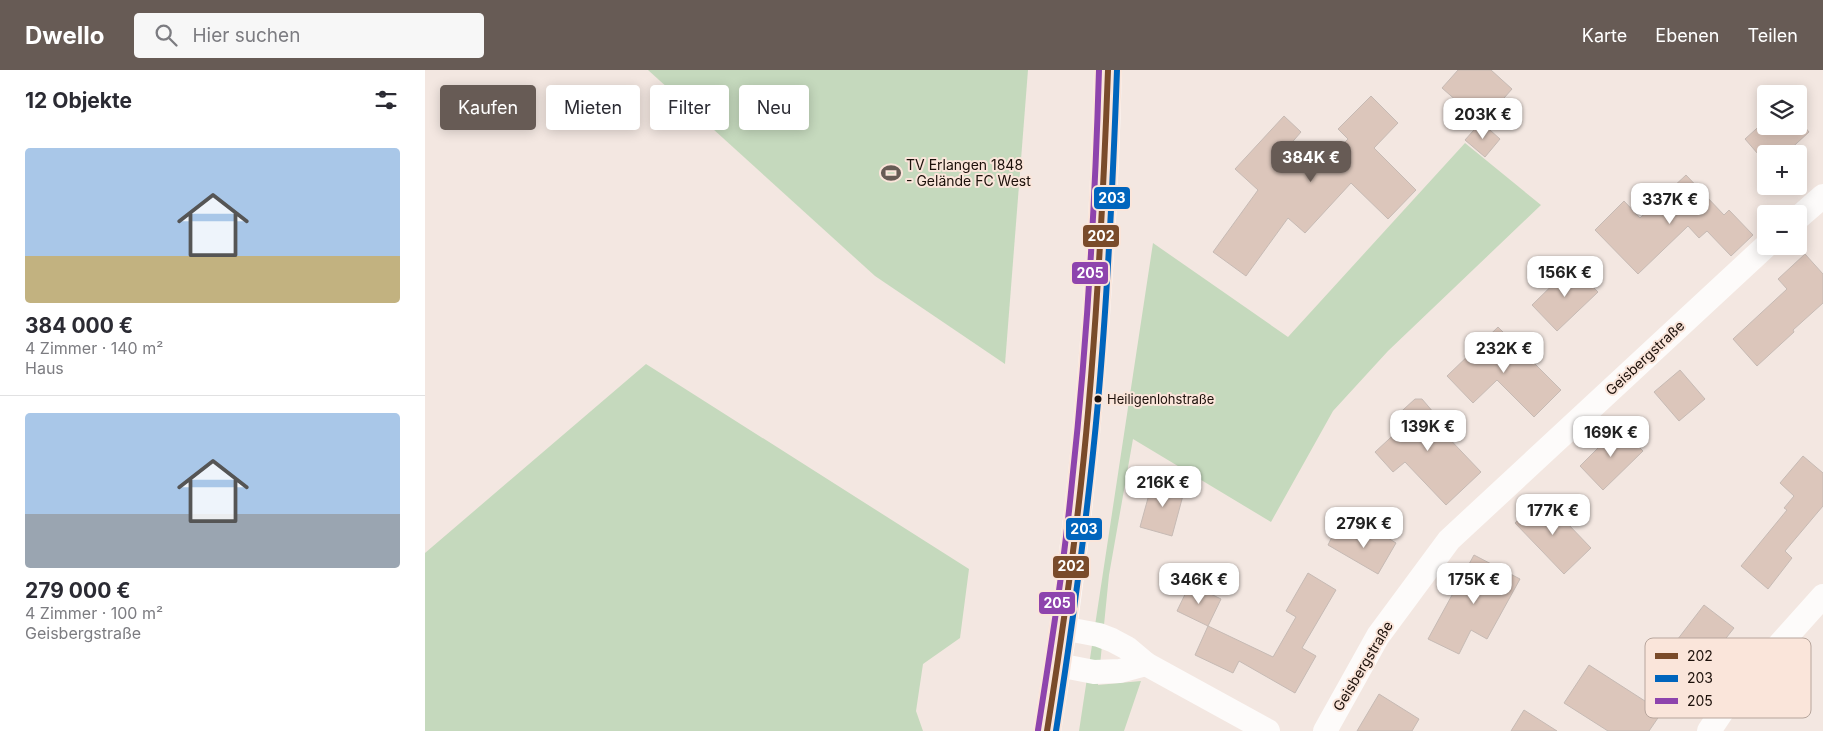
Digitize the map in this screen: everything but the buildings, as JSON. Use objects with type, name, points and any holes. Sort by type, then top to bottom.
[{"type":"main road","points":[[1047,731],[1063,628],[1091,384],[1099,286],[1108,70]]},
{"type":"street","points":[[1807,210],[1823,196]]},
{"type":"street","name":"Geisbergstraße","points":[[1325,731],[1378,636],[1449,540],[1757,254]]},
{"type":"street","points":[[1785,638],[1823,596]]},
{"type":"street","points":[[1063,628],[1099,635],[1112,640],[1127,648],[1146,664],[1268,731]]},
{"type":"street","points":[[1058,665],[1094,672],[1120,671],[1146,664]]},
{"type":"street","points":[[1709,731],[1718,718]]},
{"type":"green space","name":"TV Erlangen 1848 - Gelände FC West","points":[[648,70],[1028,70],[1005,364],[875,276],[714,130],[729,130],[729,85],[665,85]]},
{"type":"green space","points":[[1465,143],[1541,205],[1388,351],[1333,411],[1271,522],[1133,439],[1109,575],[1098,685],[1141,681],[1124,731],[1079,731],[1153,243],[1288,337]]},
{"type":"green space","points":[[646,364],[969,569],[960,638],[923,664],[916,711],[923,731],[425,731],[425,553]]},
{"type":"transit line","name":"205","points":[[1038,730],[1069,513],[1082,379],[1090,276],[1099,70]]},
{"type":"transit line","name":"202","points":[[1047,731],[1070,577],[1091,381],[1104,174],[1108,70]]},
{"type":"transit line","name":"203","points":[[1056,731],[1080,567],[1098,402],[1110,236],[1117,70]]},
{"type":"place","name":"TV Erlangen 1848 - Gelände FC West","points":[[891,173]]},
{"type":"place","name":"Heiligenlohstraße","points":[[1098,399]]}]
